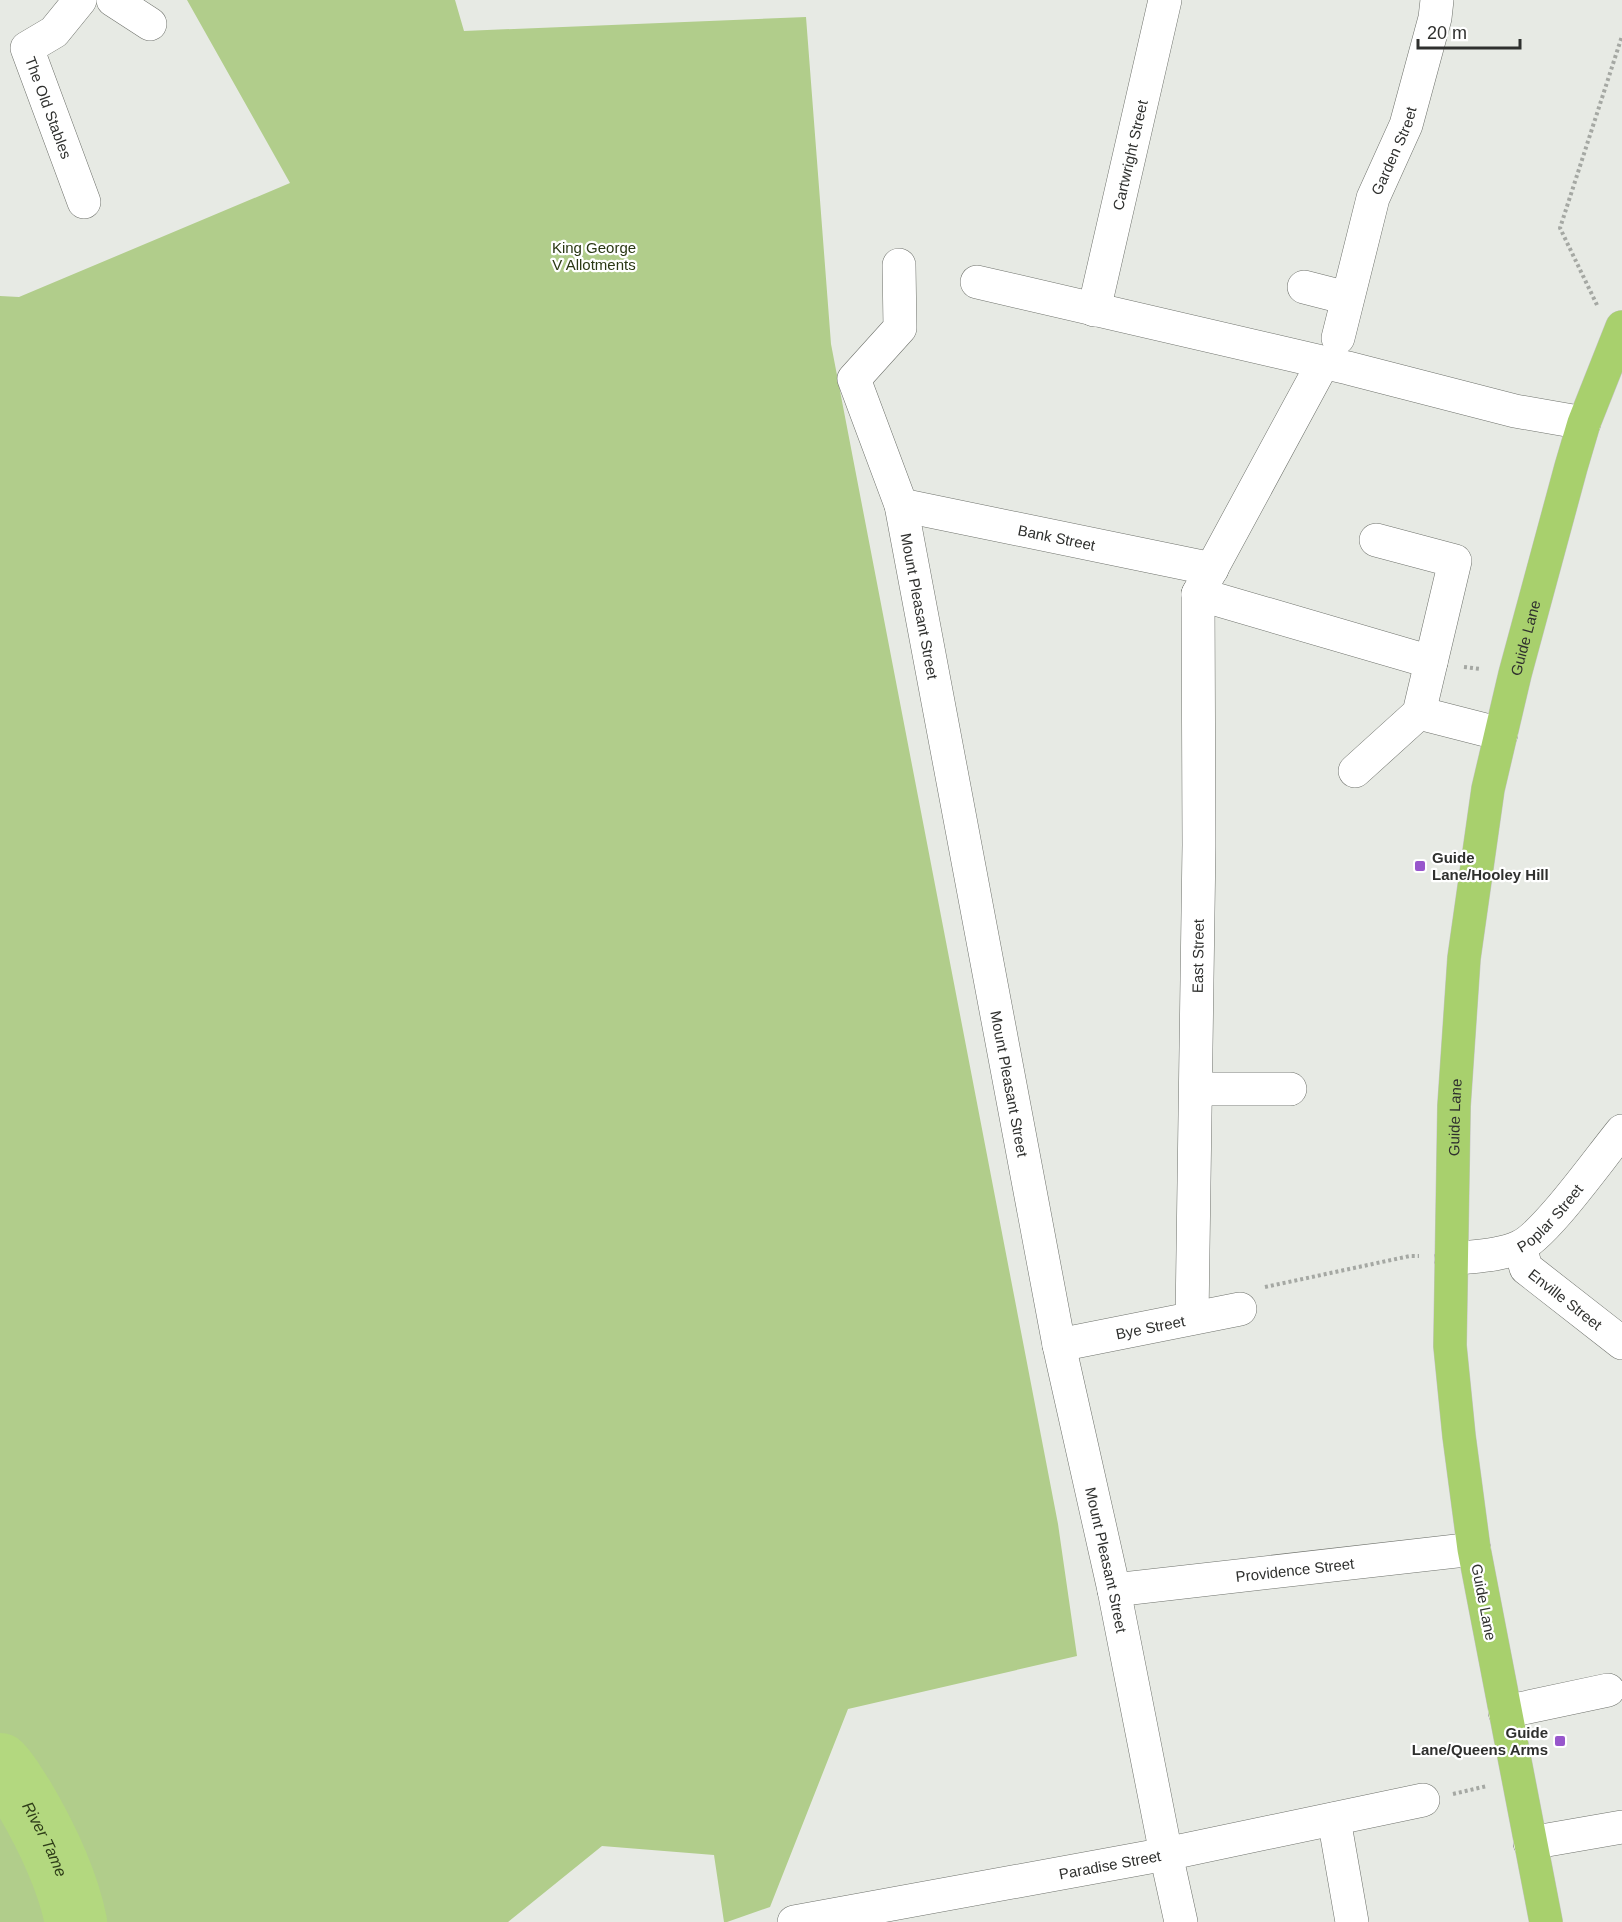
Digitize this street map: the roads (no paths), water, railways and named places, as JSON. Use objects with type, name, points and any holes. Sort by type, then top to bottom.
[{"type":"highway","name":"Guide Lane","points":[[1546,1922],[1474,1549],[1459,1436],[1450,1346],[1454,1106],[1464,958],[1488,789],[1515,674],[1584,423],[1619,335]]},
{"type":"street","name":"The Old Stables","points":[[80,0],[54,32],[27,48],[84,202]]},
{"type":"street","points":[[113,0],[150,24]]},
{"type":"street","name":"Cartwright Street","points":[[1094,310],[1164,0]]},
{"type":"street","name":"Garden Street","points":[[1205,582],[1336,356],[1347,298],[1373,198],[1406,124],[1435,18],[1437,0]]},
{"type":"street","name":"Mount Pleasant Street","points":[[899,265],[900,328],[854,379],[901,505],[1059,1345],[1114,1590],[1181,1922]]},
{"type":"street","points":[[977,282],[1156,324],[1336,356],[1515,411],[1584,423]]},
{"type":"street","points":[[1304,287],[1347,298]]},
{"type":"street","name":"Bank Street","points":[[901,505],[1075,539],[1205,582],[1431,662]]},
{"type":"street","points":[[1355,771],[1419,713],[1455,561],[1376,540]]},
{"type":"street","name":"East Street","points":[[1192,1318],[1205,582]]},
{"type":"street","points":[[1419,713],[1501,734]]},
{"type":"street","points":[[1196,1089],[1290,1089]]},
{"type":"street","name":"Poplar Street","points":[[1451,1259],[1486,1255],[1520,1247],[1548,1222],[1622,1131]]},
{"type":"street","name":"Enville Street","points":[[1520,1247],[1526,1268],[1622,1343]]},
{"type":"street","name":"Bye Street","points":[[1059,1345],[1240,1309]]},
{"type":"street","name":"Providence Street","points":[[1114,1590],[1474,1549]]},
{"type":"street","points":[[1505,1712],[1608,1690]]},
{"type":"street","name":"Paradise Street","points":[[794,1922],[1166,1854],[1423,1800]]},
{"type":"street","points":[[1334,1819],[1352,1922]]},
{"type":"street","points":[[1530,1843],[1622,1827]]},
{"type":"waterway","name":"River Tame","points":[[0,1764],[10,1776],[41,1828],[62,1874],[76,1922]]},
{"type":"place","name":"Guide Lane/Hooley Hill","points":[[1420,866]]},
{"type":"place","name":"Guide Lane/Queens Arms","points":[[1560,1741]]},
{"type":"park label","name":"King George V Allotments","points":[[594,256]]}]
